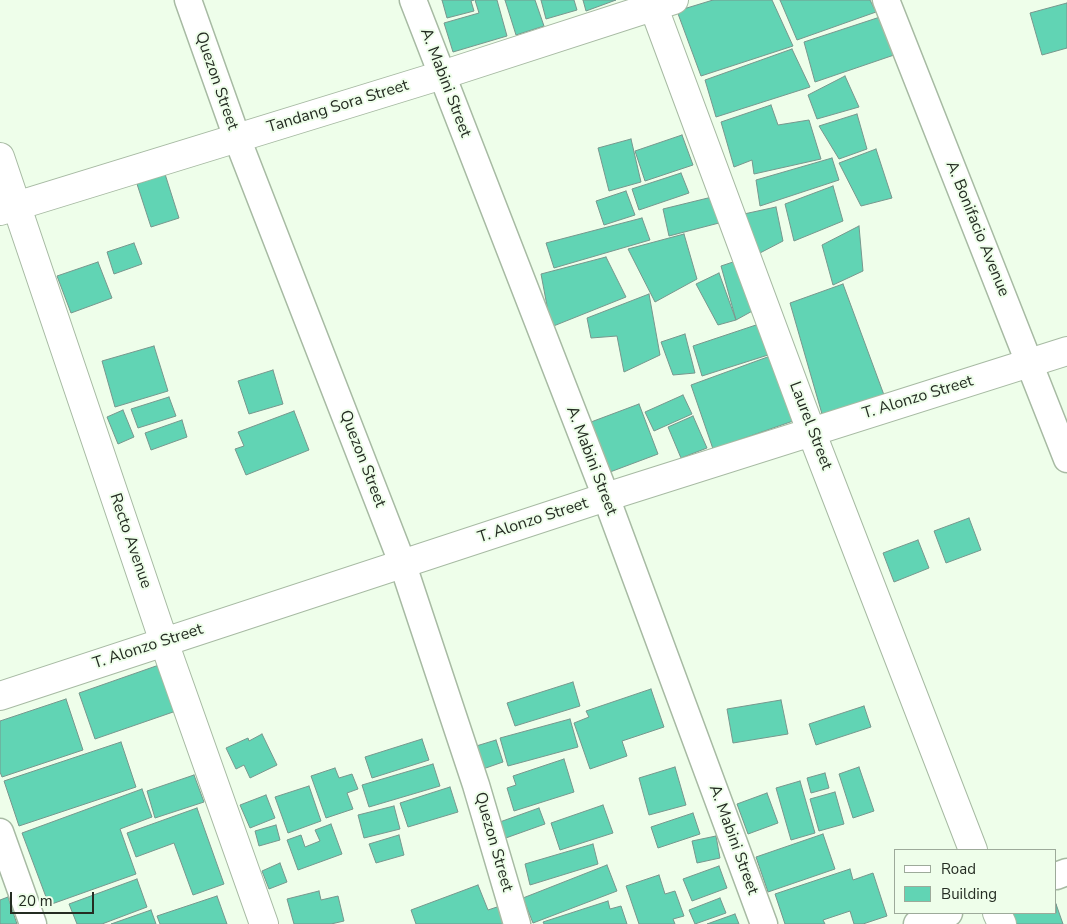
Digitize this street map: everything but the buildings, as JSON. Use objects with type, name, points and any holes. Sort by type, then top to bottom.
[{"type":"street","name":"Quezon Street","points":[[188,0],[237,138],[403,565],[476,785],[517,924]]},
{"type":"street","name":"A. Mabini Street","points":[[413,0],[606,497],[764,924]]},
{"type":"street","name":"A. Bonifacio Avenue","points":[[886,0],[1067,459]]},
{"type":"street","name":"Tandang Sora Street","points":[[8,208],[442,75],[660,2]]},
{"type":"street","name":"Laurel Street","points":[[660,2],[812,431],[973,849]]},
{"type":"street","name":"Recto Avenue","points":[[0,157],[8,208],[264,924]]},
{"type":"street","name":"T. Alonzo Street","points":[[0,696],[606,497],[1067,351]]},
{"type":"street","points":[[0,832],[33,924]]},
{"type":"street","points":[[917,924],[946,914]]}]
